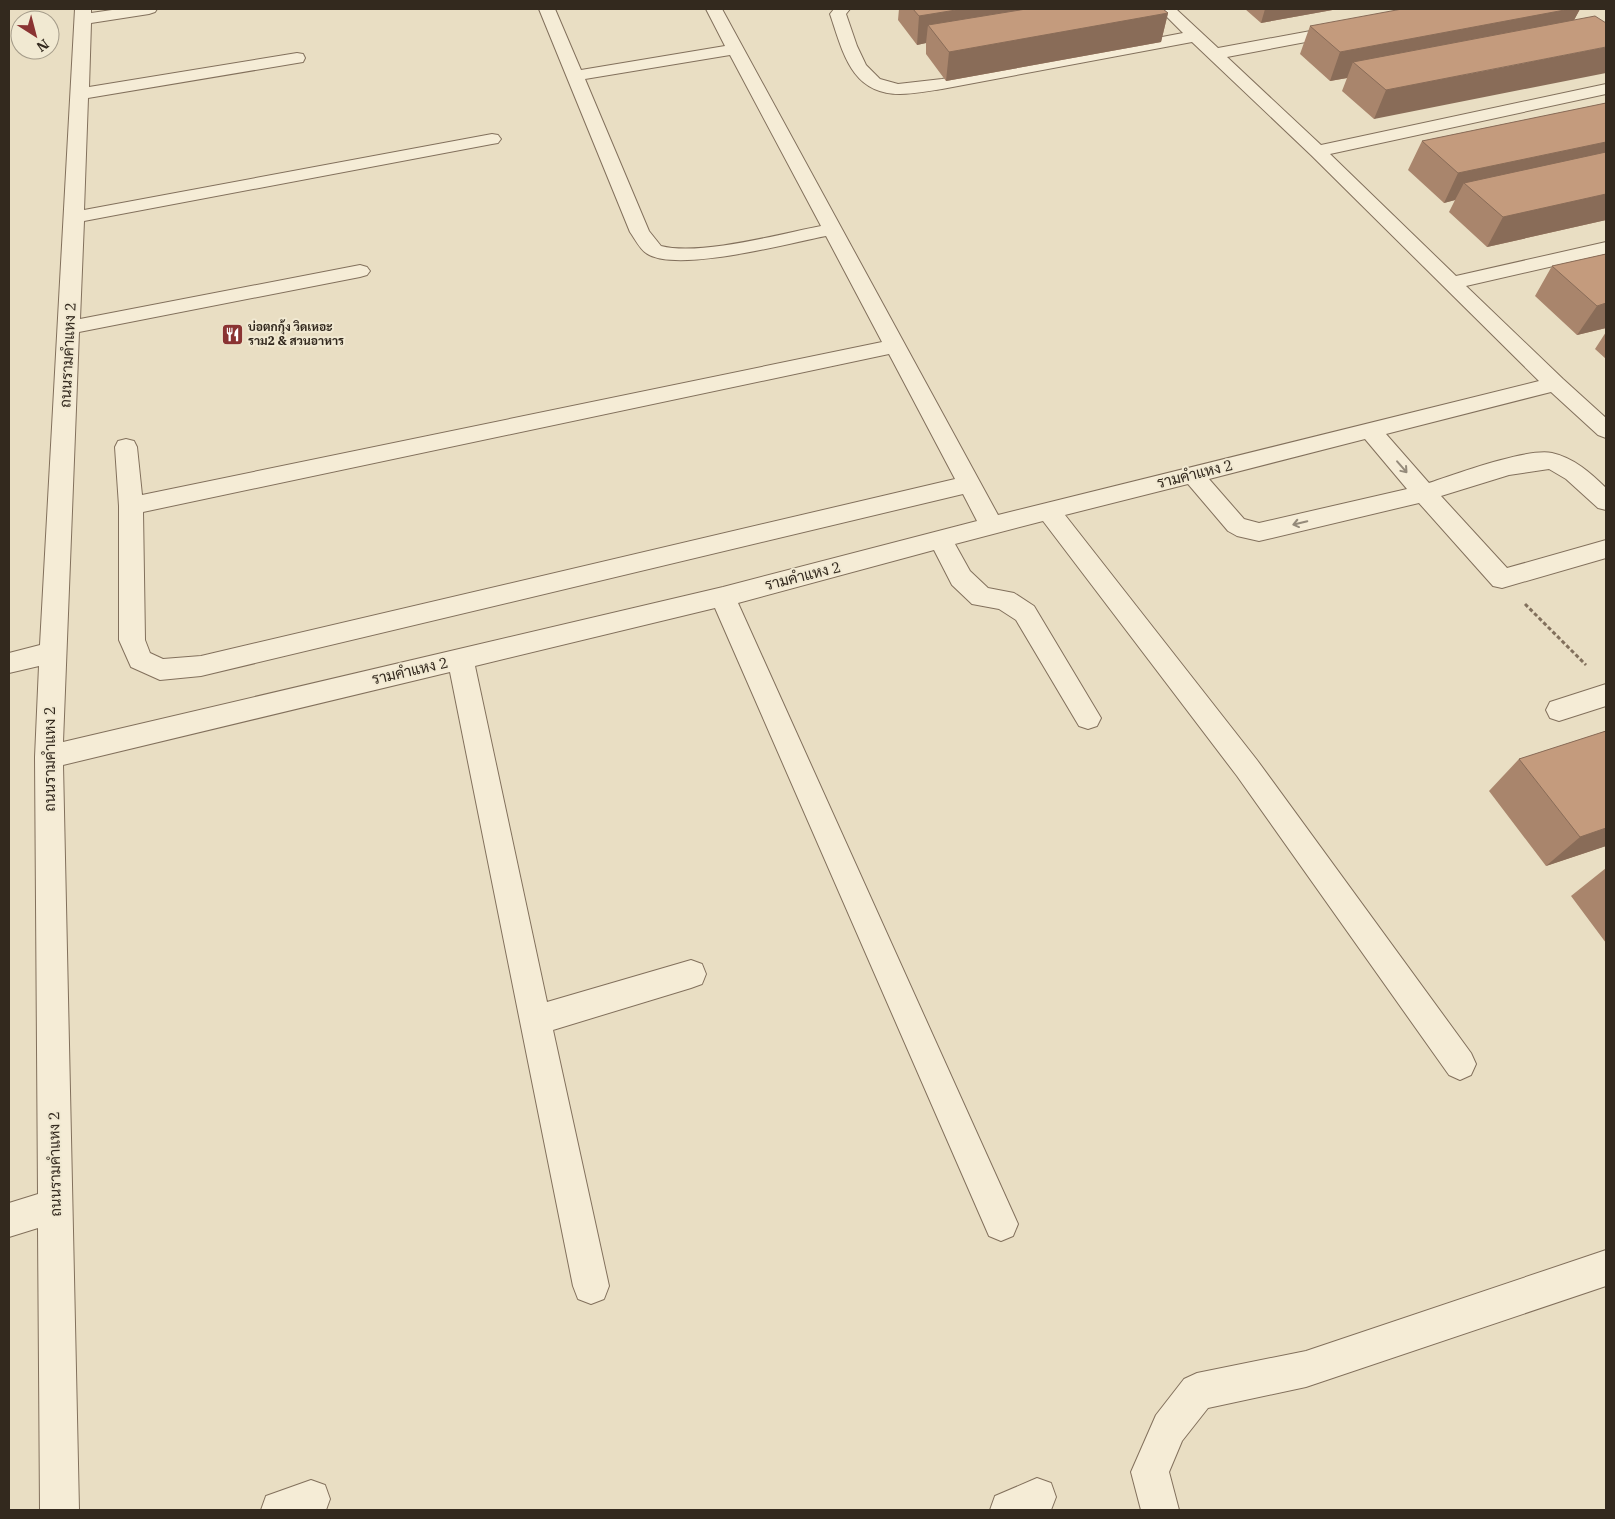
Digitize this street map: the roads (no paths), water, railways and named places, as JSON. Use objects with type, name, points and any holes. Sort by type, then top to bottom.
[{"type":"street","points":[[83,14],[149,9]]},
{"type":"street","points":[[546,9],[640,232],[653,249],[666,254],[699,254],[833,229]]},
{"type":"street","points":[[714,9],[992,526]]},
{"type":"street","points":[[842,9],[838,14],[856,64],[870,79],[883,87],[906,89],[942,84],[1195,36]]},
{"type":"street","points":[[1167,9],[1606,430]]},
{"type":"street","name":"ถนนรามคำแหง 2","points":[[60,1510],[49,757],[52,653],[76,217],[83,14]]},
{"type":"street","points":[[1214,54],[1360,27]]},
{"type":"street","points":[[575,76],[736,50]]},
{"type":"street","points":[[79,94],[297,58]]},
{"type":"street","points":[[1317,151],[1606,89]]},
{"type":"street","points":[[76,217],[492,140]]},
{"type":"street","points":[[1451,283],[1606,248]]},
{"type":"street","points":[[70,326],[360,271]]},
{"type":"street","points":[[131,506],[896,346]]},
{"type":"street","name":"รามคำแหง 2","points":[[49,757],[723,597],[941,541],[1048,511],[1556,384]]},
{"type":"street","points":[[1370,431],[1502,579],[1606,549]]},
{"type":"street","points":[[126,447],[131,506],[132,640],[140,660],[160,670],[201,666],[970,484]]},
{"type":"street","points":[[1193,475],[1236,525],[1245,530],[1259,532],[1424,493],[1538,460],[1561,465],[1577,473],[1606,502]]},
{"type":"street","points":[[1048,511],[1247,768],[1460,1064]]},
{"type":"street","points":[[941,541],[961,578],[981,597],[1005,600],[1025,613],[1088,718]]},
{"type":"street","points":[[723,597],[1001,1224]]},
{"type":"street","points":[[9,663],[52,653]]},
{"type":"street","points":[[460,659],[591,1286]]},
{"type":"street","points":[[1559,710],[1606,694]]},
{"type":"street","points":[[536,1020],[691,974]]},
{"type":"street","points":[[9,1220],[55,1206]]},
{"type":"street","points":[[1160,1510],[1150,1472],[1169,1428],[1197,1392],[1306,1369],[1606,1268]]},
{"type":"place","name":"บ่อตกกุ้ง วิดเหอะ ราม2 & สวนอาหาร","points":[[232,334]]}]
